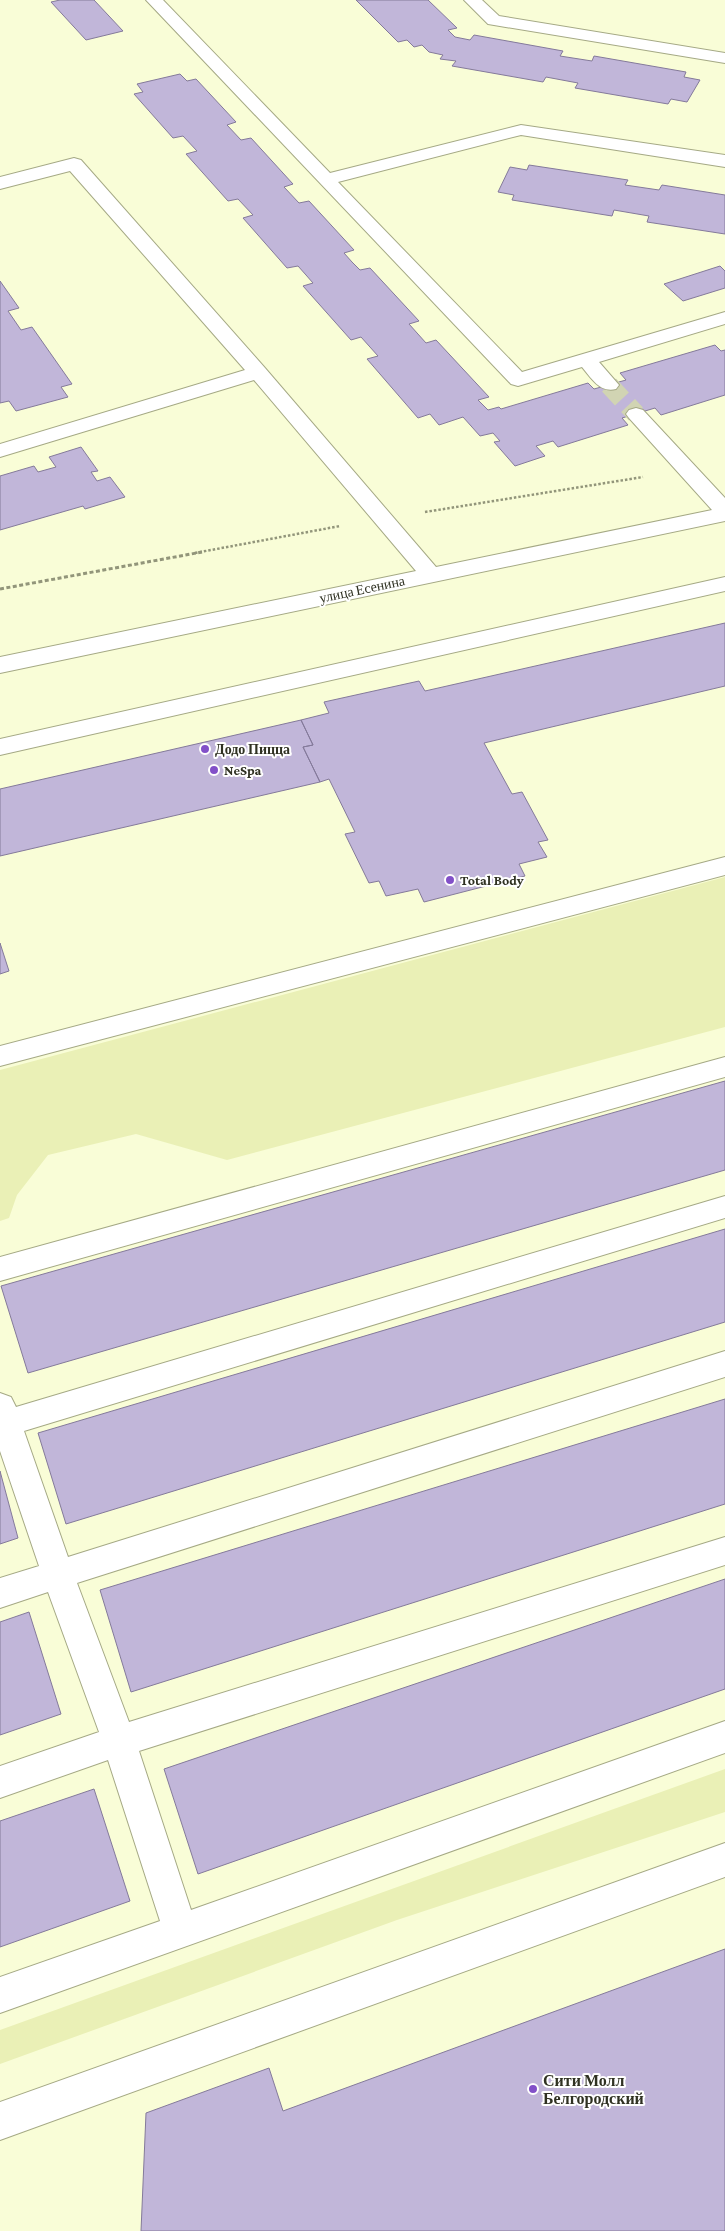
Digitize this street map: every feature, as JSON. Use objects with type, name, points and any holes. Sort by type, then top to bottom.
[{"type":"street","points":[[154,0],[518,380],[725,318]]},
{"type":"street","points":[[472,0],[494,20],[725,58]]},
{"type":"street","points":[[326,179],[521,130],[725,161]]},
{"type":"street","points":[[0,183],[74,164],[258,372],[430,574]]},
{"type":"street","points":[[586,360],[609,385]]},
{"type":"street","points":[[0,451],[258,372]]},
{"type":"street","points":[[636,414],[725,513]]},
{"type":"street","name":"улица Есенина","points":[[0,665],[725,513]]},
{"type":"street","points":[[0,747],[725,584]]},
{"type":"street","points":[[0,1056],[725,866]]},
{"type":"street","points":[[0,1269],[725,1067]]},
{"type":"street","points":[[181,1932],[119,1741],[2,1418],[725,1207]]},
{"type":"street","points":[[0,1593],[725,1364]]},
{"type":"street","points":[[0,1782],[119,1741],[725,1551]]},
{"type":"street","points":[[0,1995],[725,1737]]},
{"type":"street","points":[[0,2121],[725,1860]]},
{"type":"green space","points":[[725,877],[725,1027],[227,1160],[136,1134],[48,1155],[17,1195],[9,1218],[0,1221],[0,1070]]},
{"type":"green space","points":[[725,1769],[725,1812],[397,1920],[0,2064],[0,2030]]},
{"type":"building","points":[[60,0],[94,0],[123,31],[86,40],[51,2]]},
{"type":"building","points":[[356,0],[428,0],[457,28],[448,30],[455,37],[470,40],[474,35],[563,51],[560,56],[592,61],[594,56],[686,72],[684,77],[700,80],[687,102],[671,99],[668,104],[575,88],[578,83],[546,77],[543,82],[452,66],[456,61],[440,59],[443,55],[429,52],[422,45],[414,47],[407,40],[398,42]]},
{"type":"building","points":[[180,74],[187,81],[196,79],[236,122],[227,125],[241,140],[251,138],[293,184],[284,187],[299,203],[309,201],[354,250],[344,253],[352,262],[360,270],[370,268],[419,321],[409,324],[426,343],[436,340],[489,397],[478,400],[488,410],[499,407],[501,409],[588,383],[594,389],[626,380],[620,373],[715,345],[721,351],[725,350],[725,395],[661,415],[655,408],[622,418],[628,425],[558,447],[553,441],[536,446],[545,456],[515,466],[494,442],[500,441],[493,433],[480,436],[463,417],[439,425],[430,414],[418,418],[367,359],[378,356],[361,337],[351,340],[303,286],[313,283],[306,275],[298,266],[287,268],[243,218],[253,215],[238,199],[228,201],[186,154],[197,151],[183,136],[173,138],[134,94],[143,92],[137,84]]},
{"type":"building","points":[[529,165],[628,180],[625,185],[659,190],[662,185],[725,195],[725,234],[647,222],[649,216],[614,210],[612,216],[512,200],[514,195],[498,192],[510,167],[527,170]]},
{"type":"building","points":[[720,266],[725,271],[725,288],[683,301],[664,284]]},
{"type":"building","points":[[0,281],[19,308],[8,311],[21,330],[32,327],[72,384],[61,387],[68,397],[16,411],[9,401],[0,403]]},
{"type":"building","points":[[81,447],[98,471],[91,472],[97,481],[110,477],[125,497],[85,509],[83,506],[0,530],[0,476],[34,466],[38,472],[56,467],[49,457]]},
{"type":"building","points":[[725,623],[725,686],[484,743],[512,794],[522,792],[548,840],[538,842],[547,857],[519,864],[525,876],[424,902],[418,889],[386,896],[379,881],[369,883],[345,834],[355,832],[329,779],[320,782],[303,747],[313,745],[301,720],[329,713],[324,702],[419,681],[425,691]]},
{"type":"building","points":[[301,720],[313,745],[303,747],[320,782],[0,856],[0,789]]},
{"type":"building","points":[[0,943],[9,971],[0,974]]},
{"type":"building","points":[[725,1081],[725,1170],[28,1373],[1,1286]]},
{"type":"building","points":[[725,1229],[725,1322],[66,1524],[38,1433]]},
{"type":"building","points":[[725,1399],[725,1504],[131,1692],[100,1590]]},
{"type":"building","points":[[0,1471],[18,1538],[0,1544]]},
{"type":"building","points":[[725,1579],[725,1689],[198,1874],[164,1769]]},
{"type":"building","points":[[29,1612],[61,1714],[0,1735],[0,1622]]},
{"type":"building","points":[[94,1789],[130,1901],[0,1947],[0,1821]]},
{"type":"building","name":"Сити Молл Белгородский","points":[[725,1949],[725,2231],[141,2231],[146,2113],[269,2068],[283,2111]]},
{"type":"tunnel","points":[[609,385],[636,414]]},
{"type":"place","name":"Додо Пицца","points":[[205,749]]},
{"type":"place","name":"NeSpa","points":[[214,770]]},
{"type":"place","name":"Total Body","points":[[450,880]]},
{"type":"place","name":"Сити Молл Белгородский","points":[[533,2089]]}]
